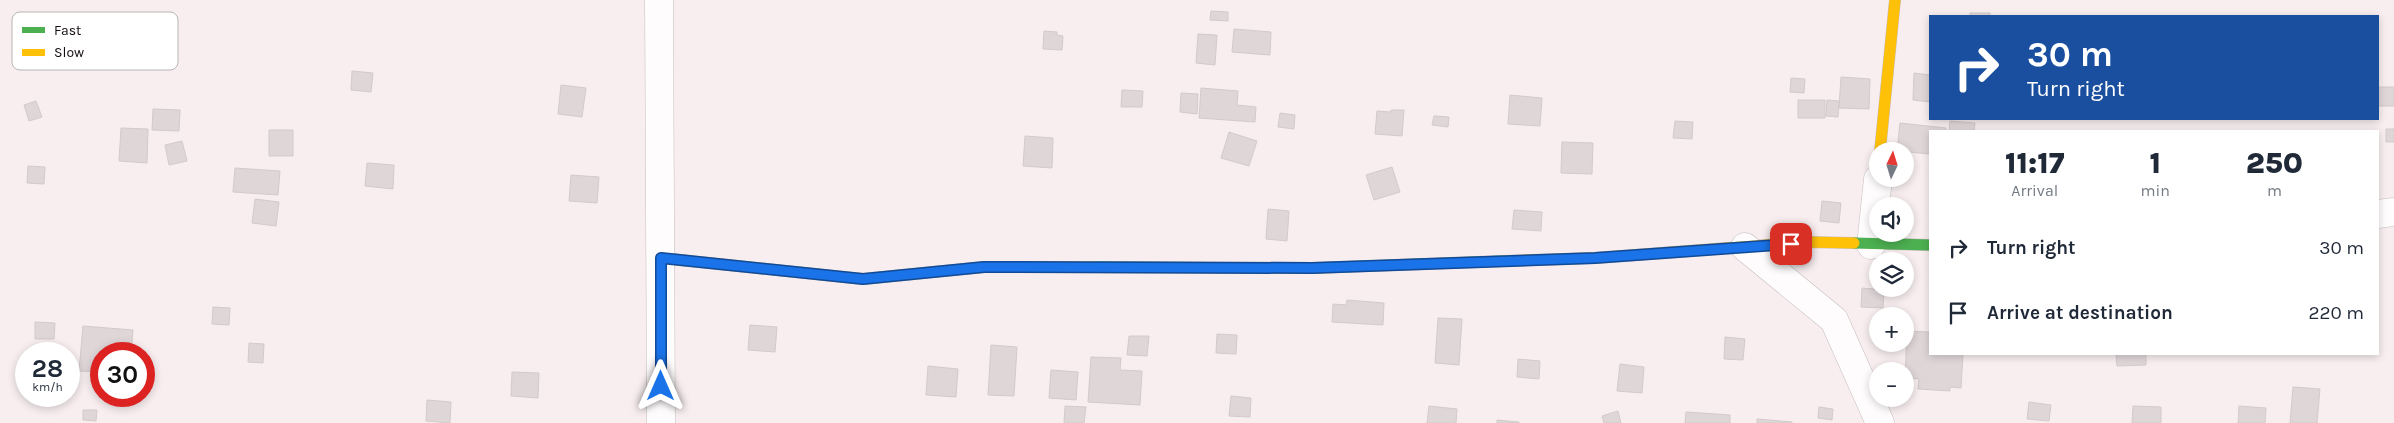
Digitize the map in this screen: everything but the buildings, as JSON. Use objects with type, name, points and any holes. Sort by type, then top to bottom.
[{"type":"street","points":[[660,0],[661,423]]},
{"type":"street","points":[[1881,142],[1895,0]]},
{"type":"street","points":[[1871,245],[1877,188]]},
{"type":"street","points":[[2379,214],[2394,212]]},
{"type":"street","points":[[661,258],[863,279],[984,267],[1312,268],[1595,258],[1806,242],[1929,245]]},
{"type":"street","points":[[1745,247],[1834,320],[1880,423]]},
{"type":"traffic: fast","points":[[1854,243],[1929,245]]},
{"type":"traffic: fast","points":[[1094,267],[1312,268],[1504,261]]},
{"type":"traffic: slow","points":[[1881,142],[1895,0]]},
{"type":"traffic: slow","points":[[1504,261],[1595,258],[1806,242],[1854,243]]},
{"type":"traffic: slow","points":[[661,258],[863,279],[984,267],[1094,267]]},
{"type":"route","points":[[661,386],[661,258],[863,279],[984,267],[1312,268],[1595,258],[1791,244]]}]
